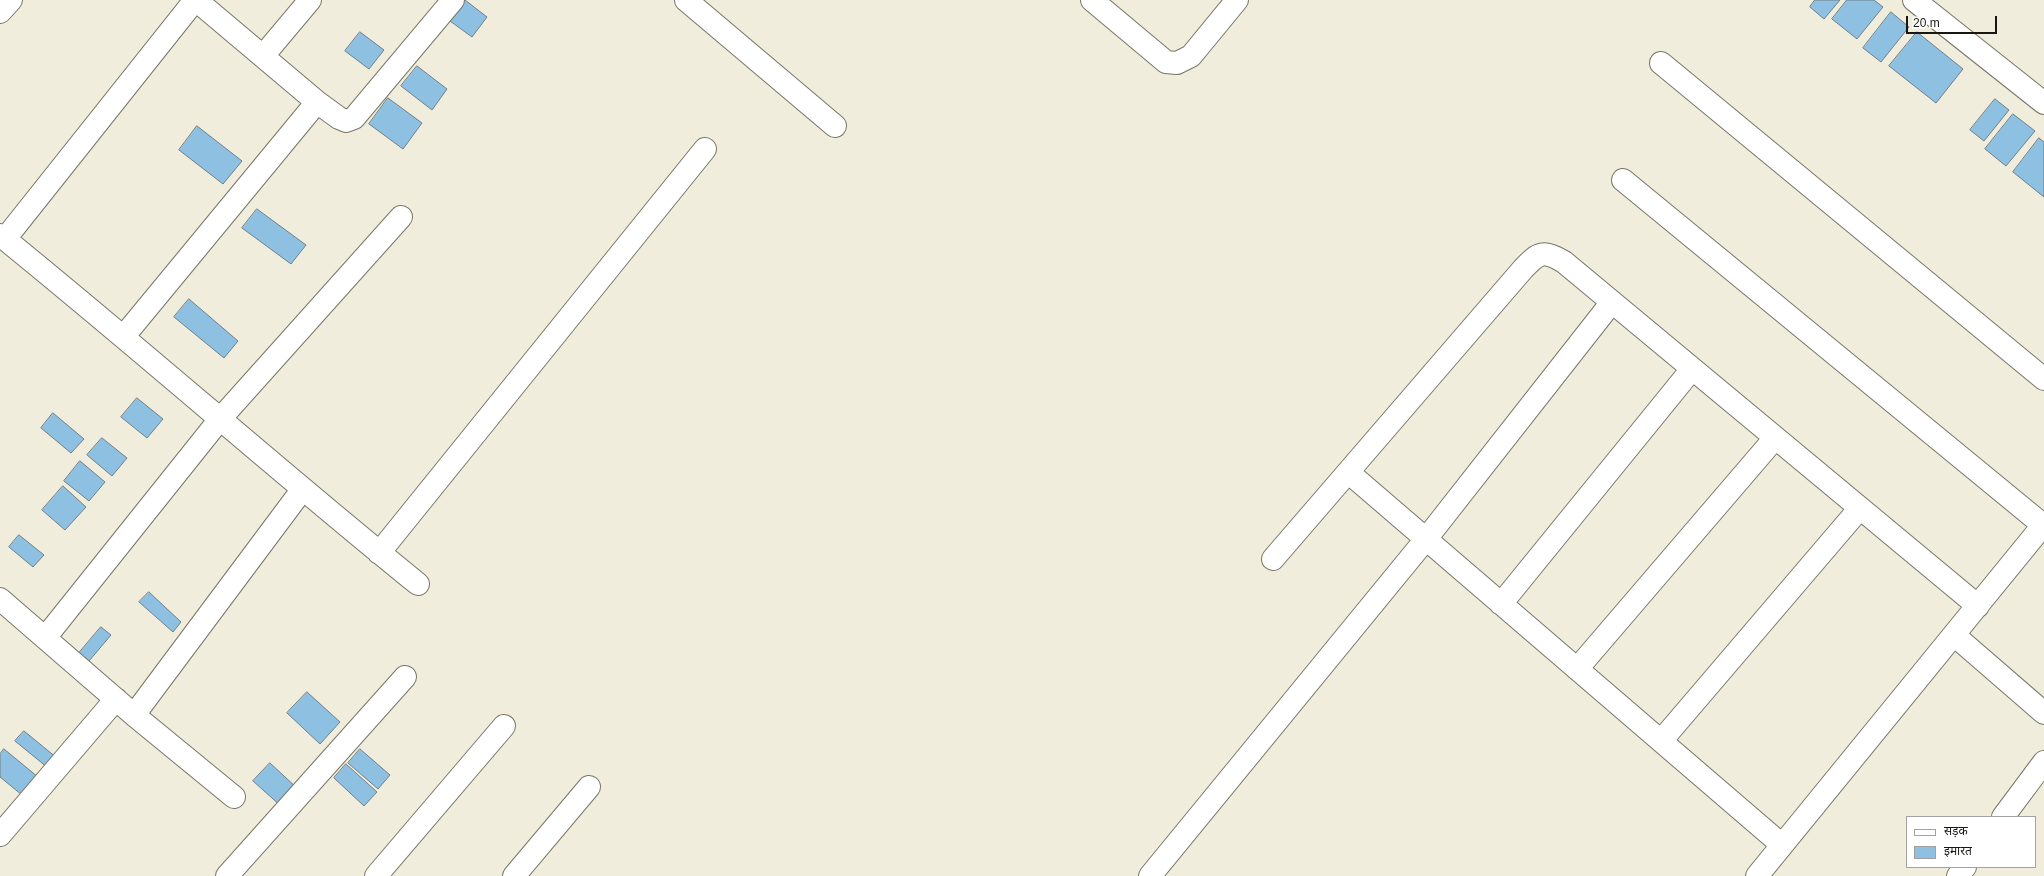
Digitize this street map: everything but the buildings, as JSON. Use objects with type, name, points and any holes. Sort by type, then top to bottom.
[{"type":"street","points":[[0,12],[11,0]]},
{"type":"street","points":[[418,584],[302,490],[124,336],[3,237],[195,0],[317,102],[338,118],[346,121],[354,118],[453,0]]},
{"type":"street","points":[[263,56],[310,0]]},
{"type":"street","points":[[686,0],[836,126]]},
{"type":"street","points":[[1092,0],[1166,62],[1177,64],[1191,56],[1237,0]]},
{"type":"street","points":[[1914,0],[2044,102]]},
{"type":"street","points":[[1661,63],[2044,379]]},
{"type":"street","points":[[124,336],[317,102]]},
{"type":"street","points":[[379,553],[705,148]]},
{"type":"street","points":[[1623,180],[2044,525],[1757,876]]},
{"type":"street","points":[[45,638],[220,419],[401,217]]},
{"type":"street","points":[[1273,559],[1535,257],[1549,254],[1564,262],[1978,606]]},
{"type":"street","points":[[1150,876],[1426,539],[1612,302]]},
{"type":"street","points":[[1501,604],[1692,369]]},
{"type":"street","points":[[1577,669],[1775,438]]},
{"type":"street","points":[[1348,472],[1782,845]]},
{"type":"street","points":[[134,715],[302,490]]},
{"type":"street","points":[[1661,741],[1860,508]]},
{"type":"street","points":[[0,599],[134,715],[234,797]]},
{"type":"street","points":[[1954,635],[2044,713]]},
{"type":"street","points":[[227,876],[405,677]]},
{"type":"street","points":[[0,835],[116,699]]},
{"type":"street","points":[[376,876],[504,726]]},
{"type":"street","points":[[2004,816],[2044,762]]},
{"type":"street","points":[[514,876],[589,787]]},
{"type":"street","points":[[1958,876],[1964,868]]}]
